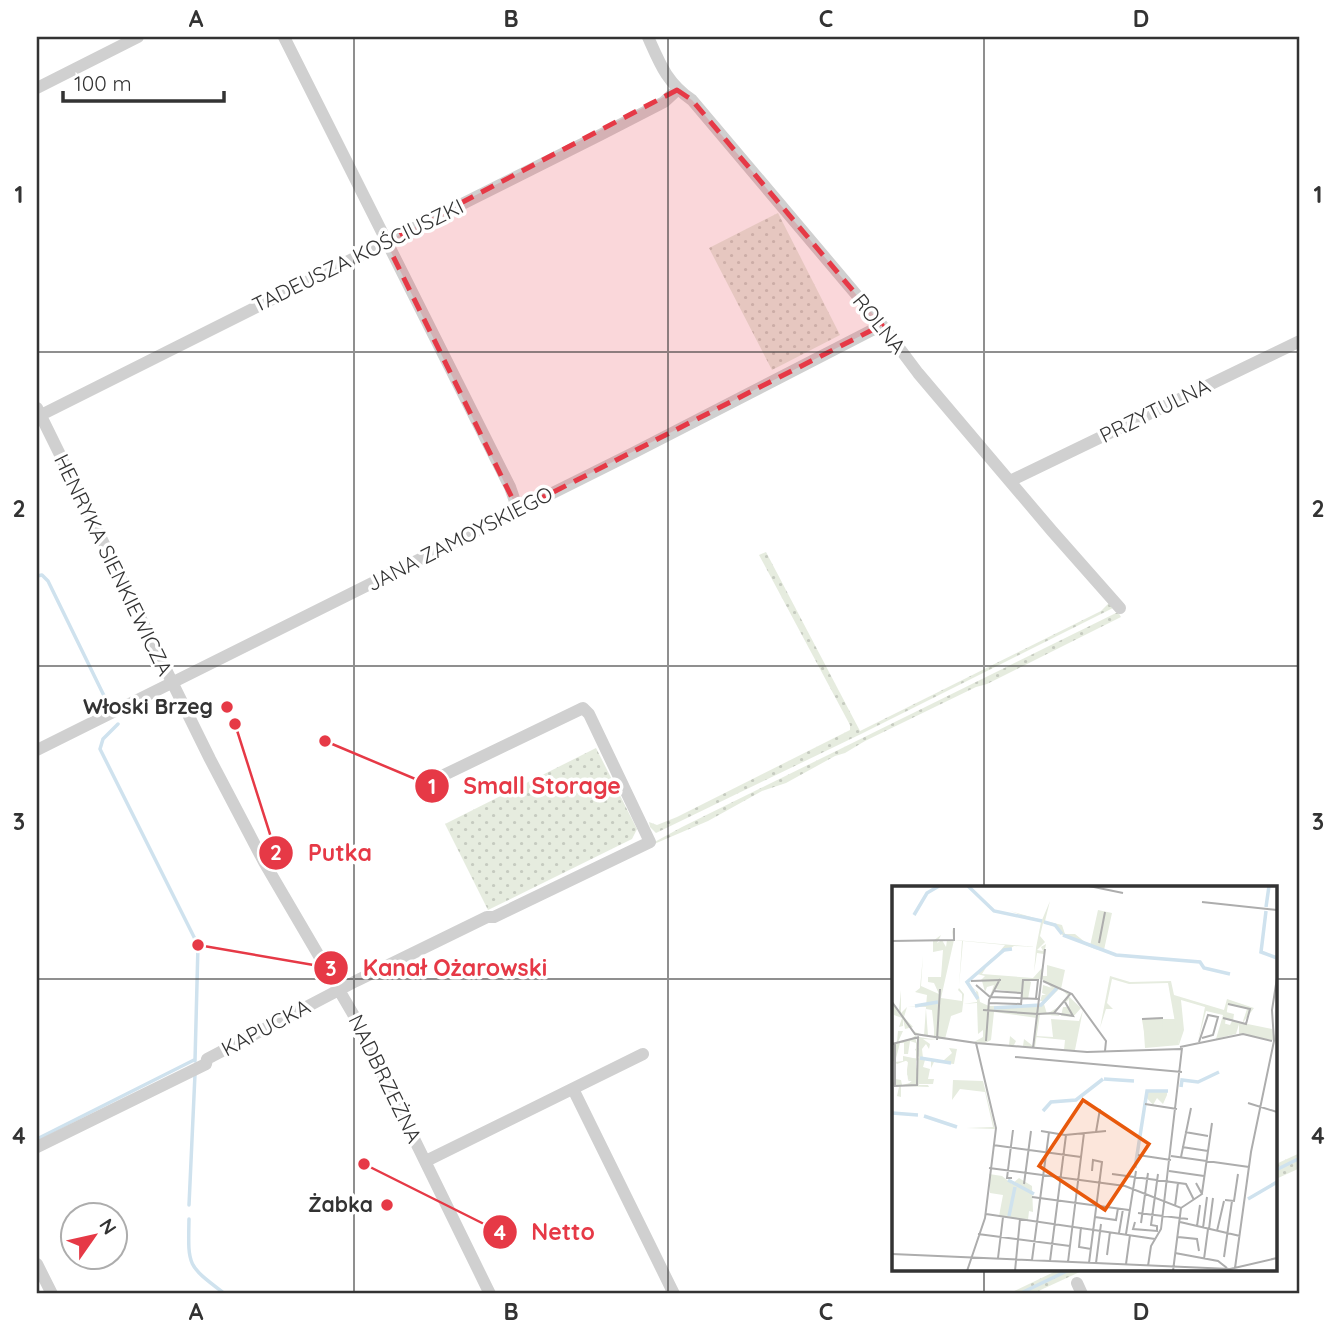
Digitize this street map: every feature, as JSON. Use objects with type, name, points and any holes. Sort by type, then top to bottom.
[{"type":"street","points":[[37,88],[138,37]]},
{"type":"street","points":[[284,37],[504,475],[518,510]]},
{"type":"street","name":"ROLNA","points":[[648,37],[666,76],[677,90],[692,100],[881,325],[918,373],[1120,608]]},
{"type":"street","name":"TADEUSZA KOŚCIUSZKI","points":[[38,413],[664,102],[677,90]]},
{"type":"street","name":"JANA ZAMOYSKIEGO","points":[[37,750],[881,325]]},
{"type":"street","name":"PRZYTULNA","points":[[1010,481],[1300,341]]},
{"type":"street","name":"HENRYKA SIENKIEWICZA","points":[[38,413],[171,684]]},
{"type":"street","name":"NADBRZEŻNA","points":[[171,684],[264,862],[340,989],[490,1294]]},
{"type":"street","name":"KAPUCKA","points":[[37,1147],[206,1063],[207,1059],[340,989],[650,842],[589,714],[583,708],[419,787]]},
{"type":"street","points":[[426,1161],[643,1054]]},
{"type":"street","points":[[573,1089],[674,1294]]},
{"type":"street","points":[[37,1264],[52,1294]]},
{"type":"highlighted area","points":[[677,90],[692,100],[882,325],[518,510],[386,242]]},
{"type":"shaded area","points":[[778,213],[840,335],[772,370],[709,248]]},
{"type":"shaded area","points":[[766,552],[860,731],[1101,611],[1109,603],[1113,608],[656,833],[649,822],[657,825],[677,817],[850,730],[850,725],[759,555]]},
{"type":"shaded area","points":[[1118,612],[1121,617],[987,684],[865,741],[786,783],[762,791],[708,821],[640,850],[682,827]]},
{"type":"shaded area","points":[[596,748],[637,829],[632,839],[488,910],[445,824]]},
{"type":"shaded area","points":[[1300,1153],[1300,1168],[1278,1178],[1278,1163]]},
{"type":"shaded area","points":[[1054,1272],[1080,1272],[1032,1294],[1008,1294]]},
{"type":"waterway","points":[[37,576],[42,575],[48,581],[109,706]]},
{"type":"waterway","points":[[118,724],[103,739],[100,749],[198,945],[195,1061]]},
{"type":"waterway","points":[[37,1139],[194,1060]]},
{"type":"waterway","points":[[189,1205],[195,1074]]},
{"type":"waterway","points":[[1278,1169],[1300,1158]]},
{"type":"waterway","points":[[189,1219],[192,1264],[203,1277],[225,1294]]},
{"type":"waterway","points":[[1019,1294],[1065,1272]]},
{"type":"place","name":"Włoski Brzeg","points":[[227,707]]},
{"type":"place","name":"Putka","points":[[235,724]]},
{"type":"place","name":"Small Storage","points":[[325,741]]},
{"type":"place","name":"Kanał Ożarowski","points":[[198,945]]},
{"type":"place","name":"Netto","points":[[364,1164]]},
{"type":"place","name":"Żabka","points":[[387,1205]]}]
